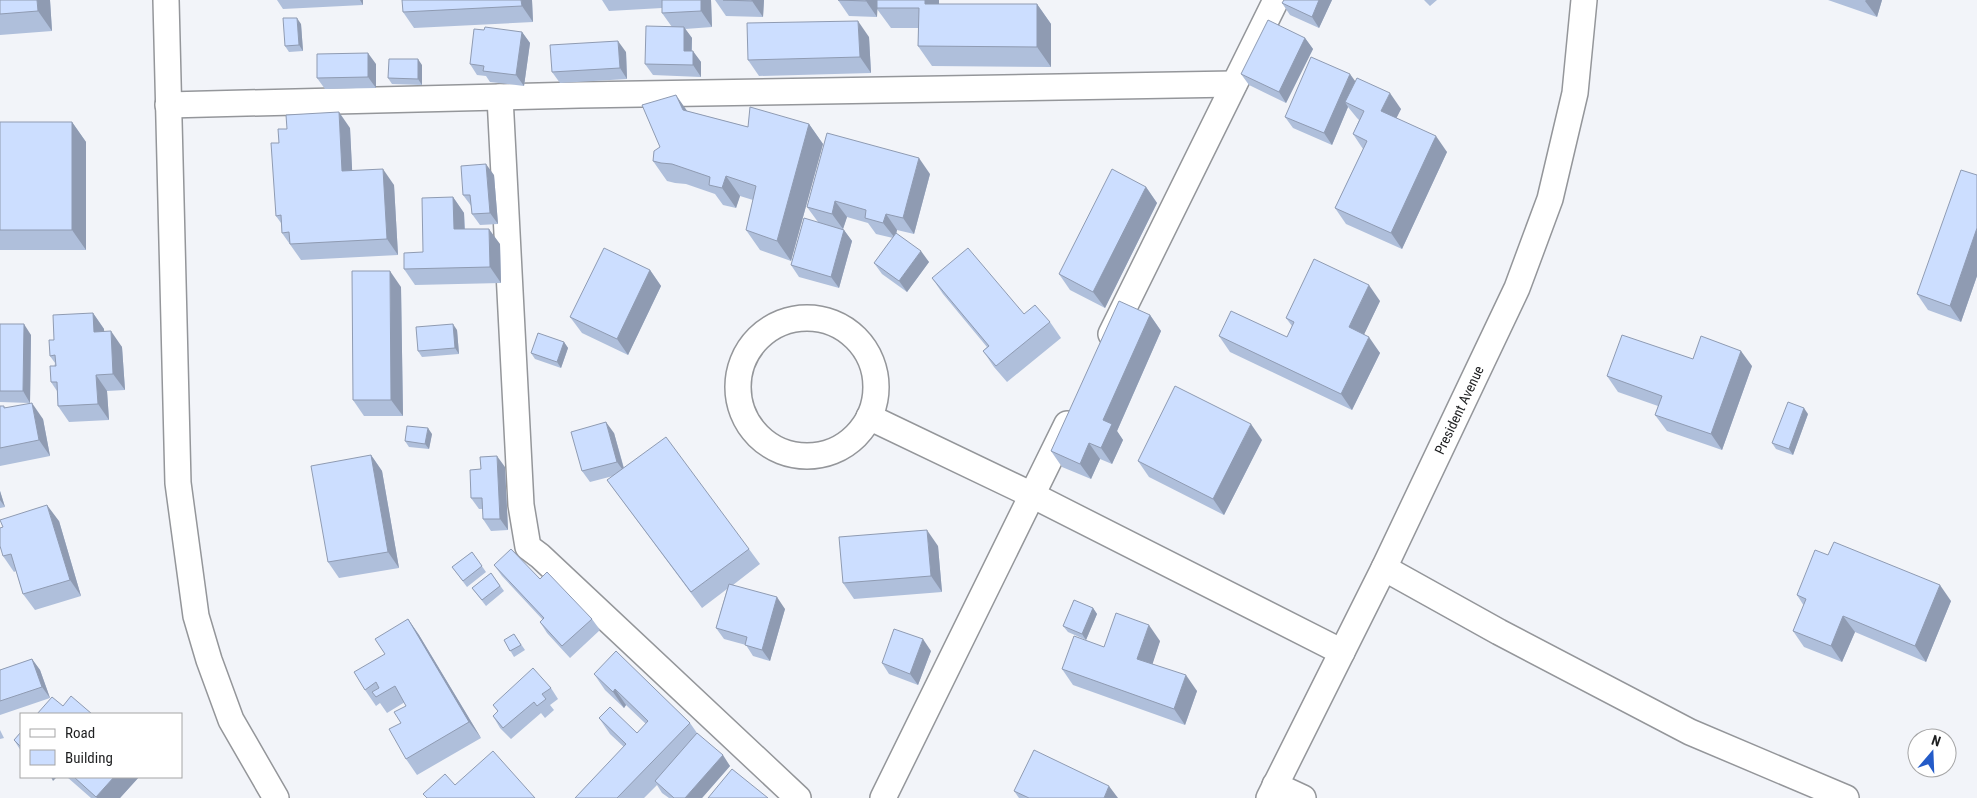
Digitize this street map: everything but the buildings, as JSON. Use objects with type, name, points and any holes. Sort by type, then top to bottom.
[{"type":"street","points":[[166,0],[178,483],[196,616],[230,720],[276,798]]},
{"type":"street","points":[[1102,352],[1276,0]]},
{"type":"street","name":"President Avenue","points":[[1272,792],[1384,568],[1517,288],[1550,199],[1575,93],[1584,0]]},
{"type":"street","points":[[168,105],[1234,84]]},
{"type":"street","points":[[500,97],[521,505],[528,547],[547,562],[798,798]]},
{"type":"street","points":[[802,318],[820,319],[838,325],[852,335],[864,348],[872,364],[876,391],[869,417],[859,432],[846,444],[830,452],[812,455],[794,454],[776,448],[761,439],[750,425],[742,409],[738,391],[739,373],[745,356],[754,341],[768,329],[784,322],[802,318]]},
{"type":"street","points":[[883,798],[1076,406]]},
{"type":"street","points":[[869,417],[1032,495],[1342,652]]},
{"type":"street","points":[[1384,568],[1690,732],[1846,798]]},
{"type":"street","points":[[1272,792],[1303,798]]}]
